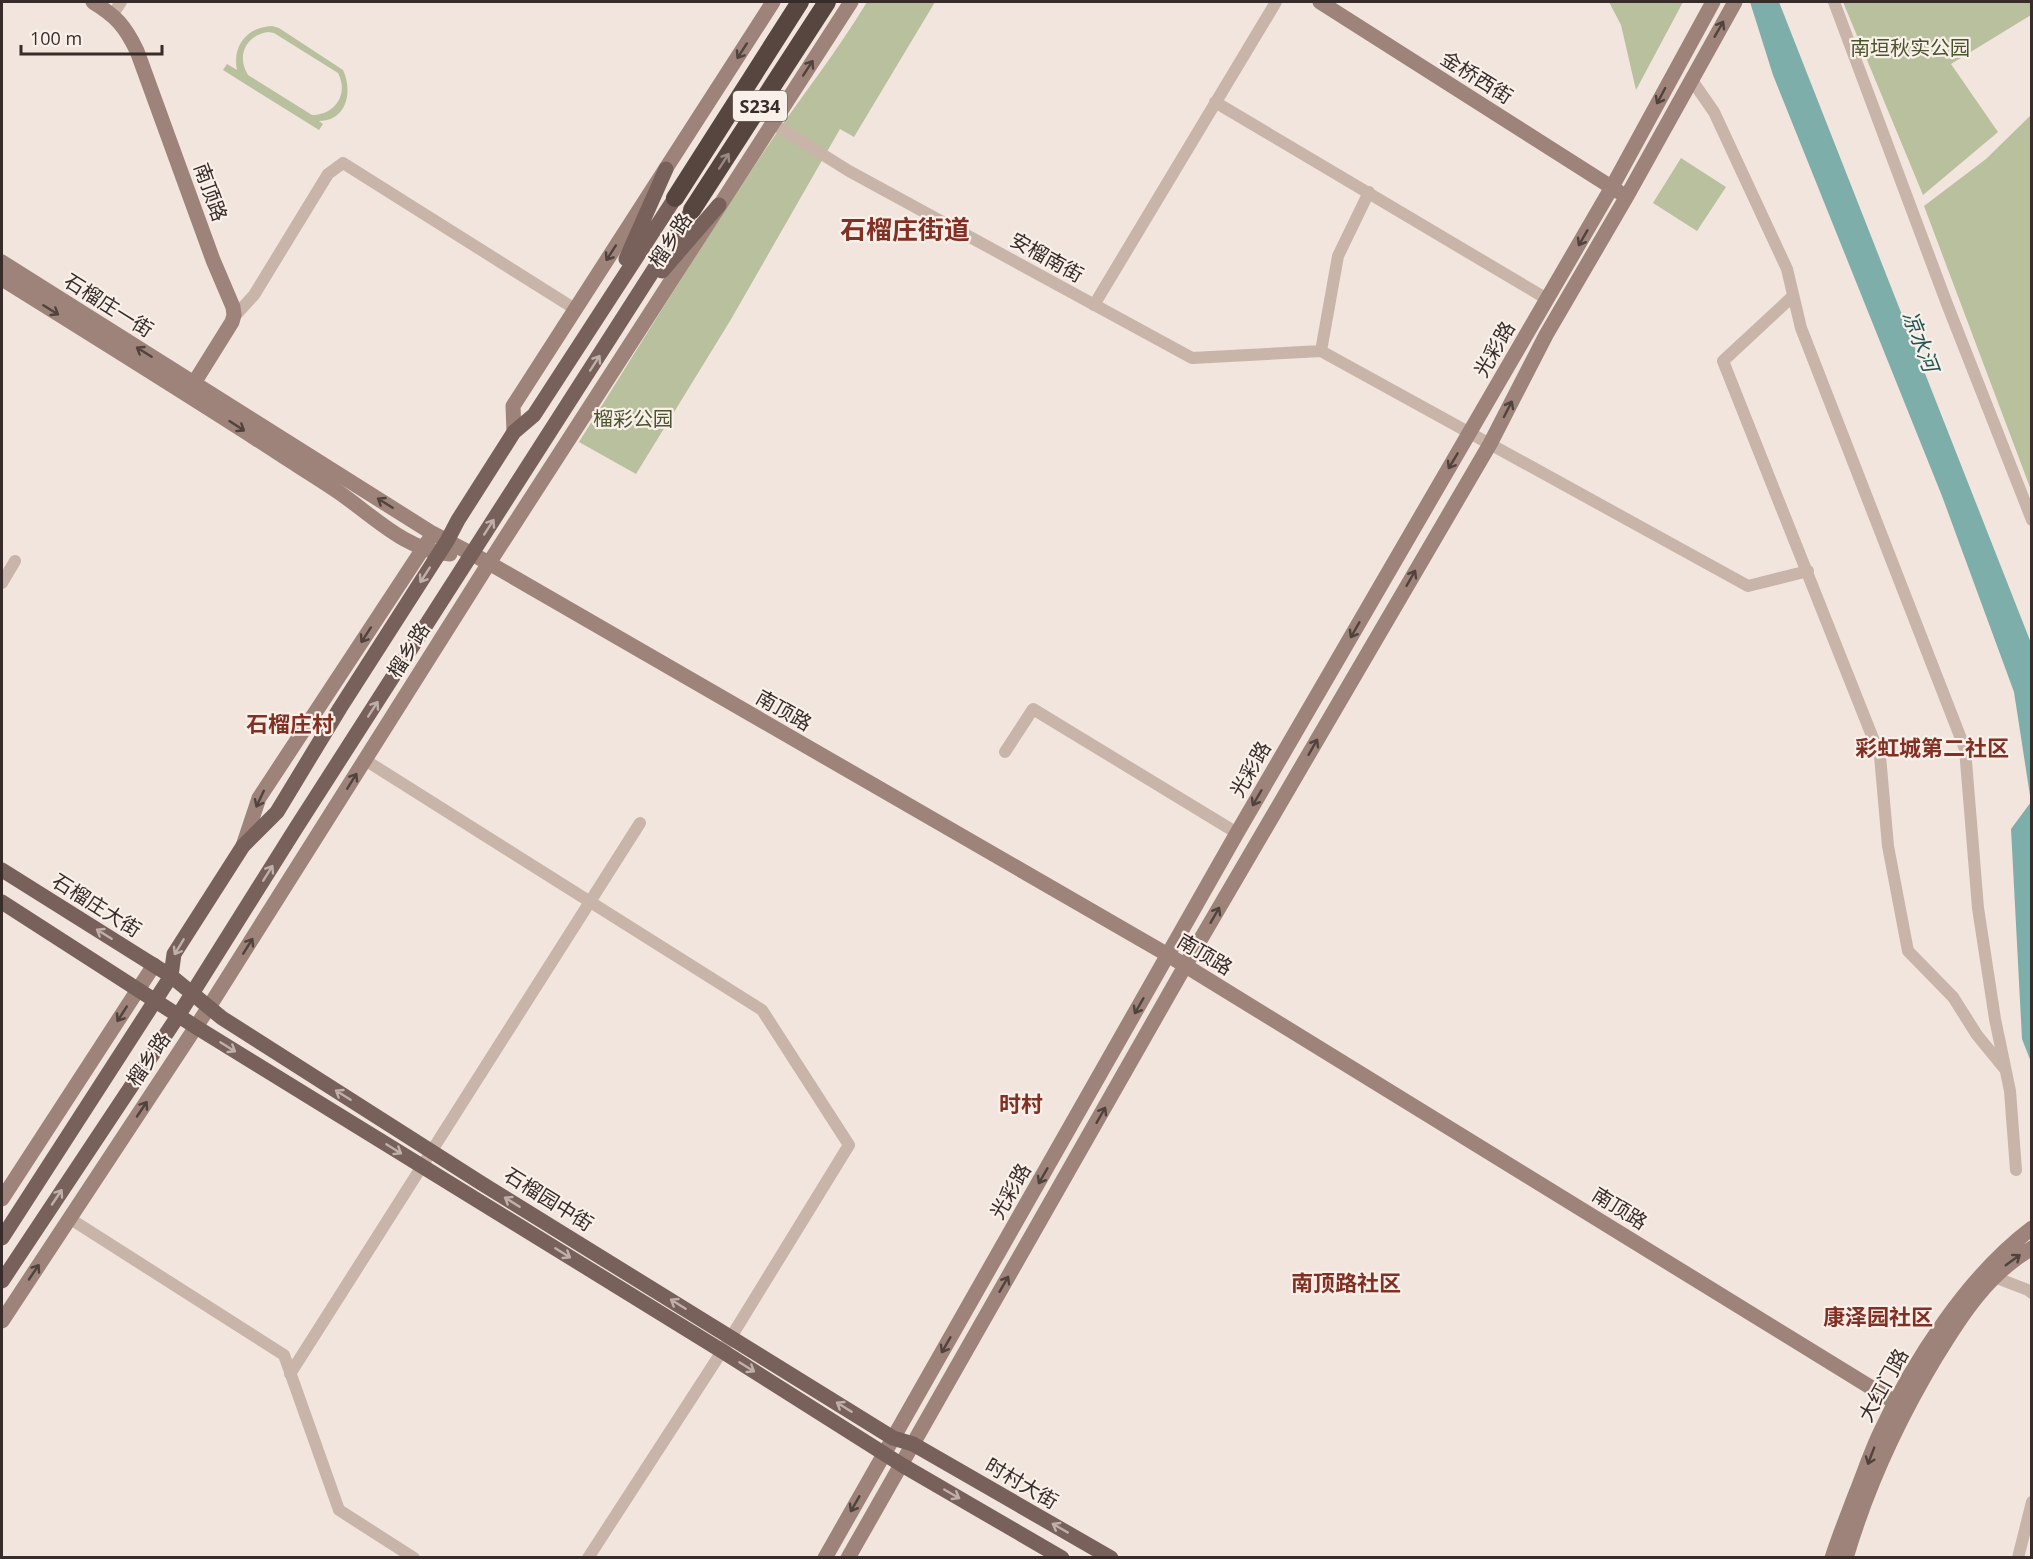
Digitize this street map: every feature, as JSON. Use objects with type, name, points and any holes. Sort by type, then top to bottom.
[{"type":"highway","name":"榴乡路","points":[[675,198],[800,2]]},
{"type":"highway","name":"榴乡路","points":[[692,210],[827,2]]},
{"type":"main road","points":[[609,300],[666,169]]},
{"type":"main road","name":"榴乡路","points":[[2,1239],[171,976],[174,954],[243,846],[277,812],[514,432],[534,415],[675,198]]},
{"type":"main road","points":[[629,310],[719,205]]},
{"type":"main road","name":"榴乡路","points":[[2,1281],[178,1016],[692,210]]},
{"type":"main road","name":"石榴庄大街","points":[[2,870],[171,976]]},
{"type":"main road","points":[[2,902],[154,1001]]},
{"type":"main road","name":"石榴园中街","points":[[171,976],[222,1018],[481,1183],[893,1438],[913,1444]]},
{"type":"main road","name":"石榴园中街","points":[[154,1001],[722,1351],[884,1454]]},
{"type":"main road","name":"时村大街","points":[[913,1444],[1111,1557]]},
{"type":"main road","points":[[884,1454],[1062,1557]]},
{"type":"street","points":[[93,2],[117,8]]},
{"type":"street","points":[[514,432],[513,406],[773,2]]},
{"type":"street","name":"榴乡路","points":[[2,1321],[209,1007],[489,563],[851,2]]},
{"type":"street","points":[[1094,304],[1276,2]]},
{"type":"street","name":"金桥西街","points":[[1320,2],[1627,196]]},
{"type":"street","name":"光彩路","points":[[825,1557],[1237,833],[1612,187],[1688,44],[1713,2]]},
{"type":"street","name":"光彩路","points":[[848,1557],[1185,966],[1490,444],[1546,335],[1627,196],[1735,2]]},
{"type":"street","points":[[1834,2],[2031,520]]},
{"type":"street","name":"南顶路","points":[[117,8],[137,51],[213,260],[233,307],[233,318]]},
{"type":"street","points":[[1691,79],[1718,120],[1787,269],[1801,328],[1965,749],[1977,908],[1995,1019],[2010,1091],[2016,1170]]},
{"type":"street","points":[[1215,102],[1547,299]]},
{"type":"street","name":"安榴南街","points":[[772,123],[849,171],[1192,358],[1321,351]]},
{"type":"street","points":[[190,389],[233,318],[254,295],[328,174],[343,163],[575,309]]},
{"type":"street","points":[[1369,192],[1338,256],[1321,351],[1748,586],[1808,571]]},
{"type":"street","name":"石榴庄一街","points":[[2,262],[190,389]]},
{"type":"street","name":"石榴庄一街","points":[[2,279],[190,389]]},
{"type":"street","points":[[1793,296],[1723,361],[1880,756],[1888,846],[1908,951],[1953,997],[1977,1035],[2006,1071]]},
{"type":"street","name":"南顶路","points":[[190,389],[432,533],[443,547]]},
{"type":"street","name":"南顶路","points":[[190,389],[383,525],[423,548],[443,547],[489,563],[1168,955],[1900,1406]]},
{"type":"street","name":"榴乡路","points":[[243,846],[259,798],[432,533]]},
{"type":"street","points":[[2,583],[15,561]]},
{"type":"street","points":[[1005,752],[1033,708],[1237,833]]},
{"type":"street","points":[[365,760],[762,1010],[849,1145],[731,1337],[588,1557]]},
{"type":"street","points":[[290,1374],[640,823]]},
{"type":"street","points":[[3,1194],[154,965]]},
{"type":"street","points":[[69,1218],[284,1355],[339,1510],[414,1557]]},
{"type":"street","name":"大红门路","points":[[1846,1557],[1890,1440],[1900,1406],[1950,1313],[2001,1252],[2031,1228]]},
{"type":"street","name":"大红门路","points":[[1832,1557],[1879,1434],[1969,1305],[2005,1266],[2031,1248]]},
{"type":"street","points":[[1994,1277],[2031,1293]]},
{"type":"street","points":[[2018,1557],[2031,1502]]},
{"type":"green space","name":"榴彩公园","points":[[867,2],[935,2],[854,137],[840,129],[730,321],[636,474],[579,442],[743,183]]},
{"type":"green space","points":[[1609,2],[1683,2],[1636,90],[1621,25]]},
{"type":"green space","name":"南垣秋实公园","points":[[1843,2],[2031,2],[2031,15],[1951,64],[1998,132],[1923,195]]},
{"type":"green space","points":[[263,27],[279,28],[343,70],[347,87],[345,103],[336,116],[319,121],[323,124],[319,130],[223,70],[227,64],[237,70],[237,53],[243,39]],"holes":[[[268,32],[274,33],[338,73],[342,88],[341,96],[333,107],[320,114],[312,115],[248,75],[243,61],[245,48],[254,37]]]},
{"type":"green space","points":[[2031,115],[2031,490],[1924,206],[1986,159]]},
{"type":"green space","points":[[1681,158],[1726,187],[1697,231],[1653,203]]},
{"type":"water","points":[[1750,2],[1779,2],[2031,643],[2031,802],[2014,692],[1942,496],[1773,75]]},
{"type":"water","points":[[2031,802],[2031,1062],[2022,1039],[2011,829]]},
{"type":"district","name":"石榴庄街道","points":[[905,229]]},
{"type":"district","name":"石榴庄村","points":[[290,723]]},
{"type":"district","name":"彩虹城第二社区","points":[[1932,747]]},
{"type":"district","name":"时村","points":[[1021,1103]]},
{"type":"district","name":"南顶路社区","points":[[1346,1282]]},
{"type":"district","name":"康泽园社区","points":[[1878,1316]]},
{"type":"water label","name":"凉水河","points":[[1921,341]]}]
